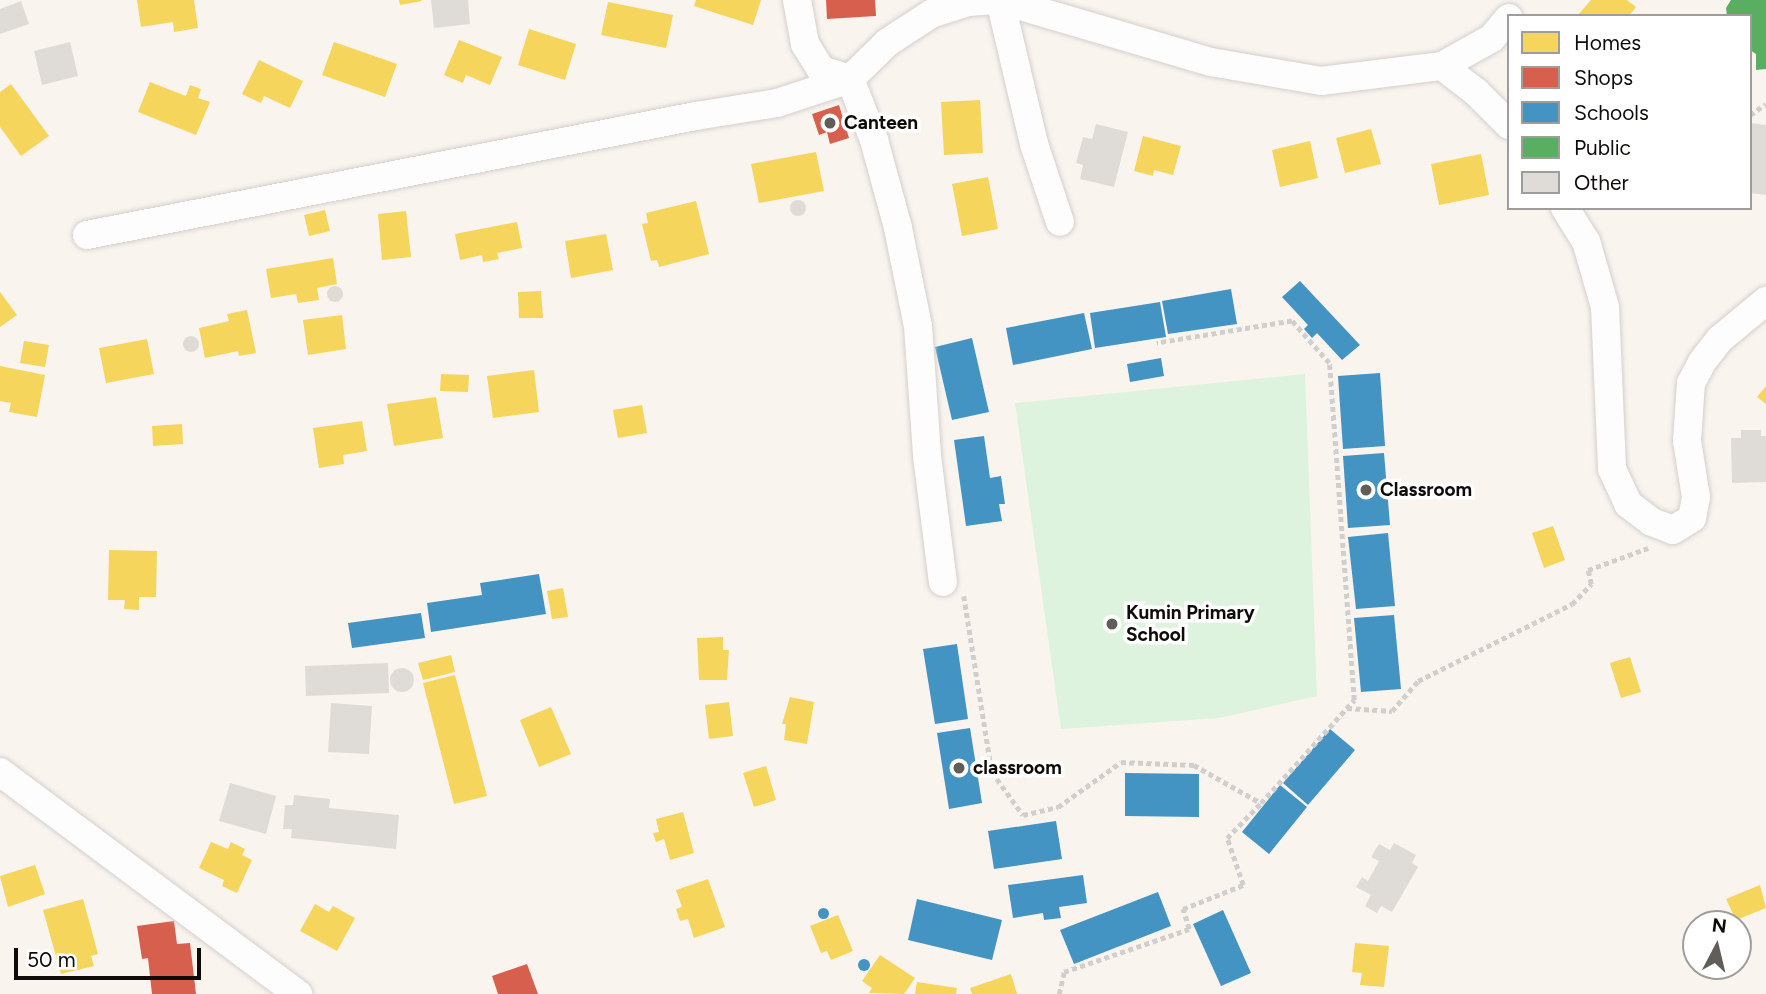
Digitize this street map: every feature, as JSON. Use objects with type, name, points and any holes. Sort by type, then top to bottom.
[{"type":"street","points":[[797,0],[804,44],[821,70],[850,79]]},
{"type":"street","points":[[1000,0],[1034,144],[1060,222]]},
{"type":"street","points":[[87,235],[696,116],[777,103],[850,79],[888,42],[931,14],[968,2],[1000,0],[1211,62],[1321,81],[1442,66],[1492,38],[1507,23]]},
{"type":"street","points":[[1442,66],[1476,92],[1507,123]]},
{"type":"street","points":[[850,79],[874,140],[898,228],[918,326],[927,456],[941,569]]},
{"type":"street","points":[[1566,210],[1586,241],[1605,307],[1612,469],[1628,504],[1652,522],[1673,530],[1692,518],[1696,497],[1687,441],[1691,383],[1702,362],[1720,339],[1766,301]]},
{"type":"street","points":[[0,772],[298,994]]},
{"type":"path","points":[[1059,994],[1064,972],[1189,929],[1183,909],[1244,884],[1227,838],[1354,701],[1329,363],[1292,321],[1157,343]]},
{"type":"path","points":[[1346,708],[1392,711],[1418,681],[1572,604],[1591,583],[1588,570],[1648,549],[1652,522]]},
{"type":"path","points":[[941,569],[964,594],[992,772],[1023,815],[1058,807],[1121,762],[1194,765],[1261,803]]},
{"type":"green space","points":[[1305,374],[1317,696],[1219,718],[1061,729],[1015,403]]},
{"type":"building: Homes","points":[[137,0],[194,0],[198,28],[174,32],[173,22],[141,27]]},
{"type":"building: Homes","points":[[399,0],[421,0],[422,1],[400,5]]},
{"type":"building: Homes","points":[[696,0],[761,0],[753,25],[694,6]]},
{"type":"building: Homes","points":[[1591,0],[1627,0],[1636,7],[1631,14],[1579,14]]},
{"type":"building: Homes","points":[[608,2],[673,15],[666,48],[601,35]]},
{"type":"building: Homes","points":[[529,29],[576,44],[565,80],[518,65]]},
{"type":"building: Homes","points":[[459,40],[502,57],[490,85],[466,75],[463,83],[444,75]]},
{"type":"building: Homes","points":[[334,42],[397,64],[385,97],[322,75]]},
{"type":"building: Homes","points":[[259,60],[303,81],[290,108],[264,96],[261,103],[242,94]]},
{"type":"building: Homes","points":[[150,82],[186,96],[190,85],[201,89],[198,98],[210,102],[196,135],[138,112]]},
{"type":"building: Homes","points":[[11,84],[49,136],[21,156],[0,127],[0,92]]},
{"type":"building: Homes","points":[[980,100],[983,153],[944,155],[941,102]]},
{"type":"building: Homes","points":[[1371,129],[1381,164],[1345,173],[1336,138]]},
{"type":"building: Homes","points":[[1143,136],[1181,146],[1173,175],[1154,170],[1153,176],[1134,171]]},
{"type":"building: Homes","points":[[1310,141],[1318,178],[1280,187],[1272,150]]},
{"type":"building: Homes","points":[[816,152],[824,191],[759,203],[751,164]]},
{"type":"building: Homes","points":[[1481,154],[1489,195],[1439,205],[1431,164]]},
{"type":"building: Homes","points":[[988,177],[998,229],[962,236],[952,184]]},
{"type":"building: Homes","points":[[696,201],[709,254],[659,267],[657,260],[651,261],[642,224],[648,223],[646,213]]},
{"type":"building: Homes","points":[[325,210],[330,231],[309,236],[304,215]]},
{"type":"building: Homes","points":[[406,211],[411,257],[382,260],[378,214]]},
{"type":"building: Homes","points":[[517,222],[522,248],[497,253],[499,259],[483,262],[482,255],[460,260],[455,234]]},
{"type":"building: Homes","points":[[606,234],[613,270],[571,278],[565,241]]},
{"type":"building: Homes","points":[[333,258],[337,284],[317,288],[319,300],[298,303],[296,294],[271,298],[266,269]]},
{"type":"building: Homes","points":[[541,291],[543,318],[519,318],[518,292]]},
{"type":"building: Homes","points":[[0,292],[17,315],[0,327]]},
{"type":"building: Homes","points":[[247,310],[256,353],[239,356],[238,351],[205,358],[199,328],[229,321],[227,314]]},
{"type":"building: Homes","points":[[342,315],[346,349],[308,355],[303,320]]},
{"type":"building: Homes","points":[[147,339],[154,374],[106,383],[99,348]]},
{"type":"building: Homes","points":[[24,341],[49,345],[45,367],[20,363]]},
{"type":"building: Homes","points":[[0,366],[45,375],[37,417],[9,412],[11,403],[0,401]]},
{"type":"building: Homes","points":[[534,370],[539,412],[493,418],[487,376]]},
{"type":"building: Homes","points":[[441,374],[469,375],[468,392],[440,391]]},
{"type":"building: Homes","points":[[1766,386],[1766,404],[1757,397]]},
{"type":"building: Homes","points":[[436,397],[443,438],[394,446],[387,404]]},
{"type":"building: Homes","points":[[642,405],[647,433],[618,438],[613,410]]},
{"type":"building: Homes","points":[[362,421],[367,451],[343,455],[344,464],[319,468],[313,428]]},
{"type":"building: Homes","points":[[182,424],[183,444],[153,446],[152,426]]},
{"type":"building: Homes","points":[[1553,526],[1565,560],[1544,568],[1532,533]]},
{"type":"building: Homes","points":[[109,550],[157,551],[156,597],[139,597],[139,610],[124,609],[125,600],[108,600]]},
{"type":"building: Homes","points":[[563,588],[568,617],[552,619],[547,591]]},
{"type":"building: Homes","points":[[723,637],[723,650],[729,650],[727,680],[699,680],[697,638]]},
{"type":"building: Homes","points":[[451,655],[455,672],[423,680],[418,663]]},
{"type":"building: Homes","points":[[1630,657],[1641,692],[1621,698],[1610,663]]},
{"type":"building: Homes","points":[[455,675],[487,796],[454,804],[423,683]]},
{"type":"building: Homes","points":[[790,697],[814,702],[807,744],[784,740],[786,724],[782,724]]},
{"type":"building: Homes","points":[[729,702],[733,736],[709,739],[705,705]]},
{"type":"building: Homes","points":[[551,707],[571,754],[539,767],[520,720]]},
{"type":"building: Homes","points":[[766,766],[776,800],[754,807],[743,773]]},
{"type":"building: Homes","points":[[683,812],[694,853],[670,860],[664,839],[656,842],[653,833],[659,832],[656,819]]},
{"type":"building: Homes","points":[[211,842],[228,849],[231,842],[245,849],[242,855],[252,860],[237,893],[222,886],[224,880],[199,868]]},
{"type":"building: Homes","points":[[35,865],[45,894],[8,907],[0,876]]},
{"type":"building: Homes","points":[[708,879],[725,927],[694,938],[688,919],[680,921],[676,909],[682,907],[676,890]]},
{"type":"building: Homes","points":[[1760,885],[1766,908],[1752,914],[1752,910],[1731,910],[1726,899]]},
{"type":"building: Homes","points":[[83,899],[98,954],[91,956],[94,966],[61,974],[43,910]]},
{"type":"building: Homes","points":[[315,904],[329,912],[333,906],[355,918],[337,951],[300,931]]},
{"type":"building: Homes","points":[[838,915],[853,951],[831,960],[827,951],[821,953],[810,926]]},
{"type":"building: Homes","points":[[1355,943],[1389,946],[1384,987],[1360,985],[1362,973],[1352,972]]},
{"type":"building: Homes","points":[[880,955],[915,978],[904,994],[869,993],[872,988],[862,981]]},
{"type":"building: Homes","points":[[1011,974],[1017,994],[972,994],[970,988]]},
{"type":"building: Homes","points":[[917,982],[957,988],[956,994],[915,994]]},
{"type":"building: Shops","points":[[826,0],[875,0],[876,16],[827,19]]},
{"type":"building: Shops","name":"Canteen","points":[[839,105],[849,138],[830,144],[827,132],[819,135],[812,114]]},
{"type":"building: Shops","points":[[174,921],[177,944],[190,943],[196,994],[152,994],[148,958],[142,959],[137,926]]},
{"type":"building: Shops","points":[[527,964],[538,994],[498,994],[492,976]]},
{"type":"building: Schools","points":[[1300,281],[1360,345],[1342,360],[1317,333],[1312,338],[1304,329],[1308,325],[1282,297]]},
{"type":"building: Schools","points":[[1231,289],[1237,324],[1168,334],[1162,301]]},
{"type":"building: Schools","points":[[1160,302],[1166,337],[1095,348],[1090,313]]},
{"type":"building: Schools","points":[[1084,313],[1092,349],[1013,365],[1006,328]]},
{"type":"building: Schools","points":[[972,338],[989,412],[952,420],[935,347]]},
{"type":"building: Schools","points":[[1161,358],[1164,376],[1130,382],[1127,364]]},
{"type":"building: Schools","points":[[1380,373],[1385,446],[1343,449],[1338,376]]},
{"type":"building: Schools","points":[[984,436],[990,478],[1001,476],[1005,504],[999,504],[1002,521],[966,526],[954,440]]},
{"type":"building: Schools","name":"Classroom","points":[[1384,453],[1390,525],[1348,528],[1343,456]]},
{"type":"building: Schools","points":[[1388,533],[1395,606],[1356,609],[1348,537]]},
{"type":"building: Schools","points":[[539,574],[546,614],[431,632],[427,603],[482,595],[480,583]]},
{"type":"building: Schools","points":[[421,613],[425,638],[352,648],[348,623]]},
{"type":"building: Schools","points":[[1394,615],[1401,689],[1361,692],[1354,618]]},
{"type":"building: Schools","name":"Classroom","points":[[957,644],[968,719],[935,724],[923,649]]},
{"type":"building: Schools","name":"classroom","points":[[970,728],[982,803],[949,809],[937,733]]},
{"type":"building: Schools","points":[[1330,729],[1355,750],[1308,805],[1283,783]]},
{"type":"building: Schools","points":[[1125,773],[1199,774],[1199,817],[1125,816]]},
{"type":"building: Schools","points":[[1280,785],[1307,807],[1269,854],[1242,832]]},
{"type":"building: Schools","points":[[1056,821],[1062,859],[994,869],[988,831]]},
{"type":"building: Schools","points":[[1083,875],[1087,903],[1059,907],[1061,918],[1044,920],[1043,913],[1013,918],[1008,885]]},
{"type":"building: Schools","points":[[1158,892],[1171,926],[1074,964],[1060,930]]},
{"type":"building: Schools","points":[[917,899],[1002,920],[992,960],[908,940]]},
{"type":"building: Schools","points":[[823,907],[829,913],[823,919],[817,913]]},
{"type":"building: Schools","points":[[1223,910],[1251,973],[1221,986],[1193,924]]},
{"type":"building: Schools","points":[[864,959],[870,965],[864,971],[858,965]]},
{"type":"building: Public","points":[[1731,0],[1766,0],[1766,69],[1756,70],[1756,54],[1752,51],[1752,14],[1727,14],[1726,8]]},
{"type":"building: Other","points":[[431,0],[468,0],[470,24],[434,28]]},
{"type":"building: Other","points":[[21,1],[29,24],[0,34],[0,9]]},
{"type":"building: Other","points":[[70,42],[78,76],[42,85],[34,51]]},
{"type":"building: Other","points":[[1752,123],[1766,125],[1766,195],[1752,193]]},
{"type":"building: Other","points":[[1096,124],[1128,132],[1114,187],[1080,179],[1083,165],[1076,163],[1083,137],[1092,139]]},
{"type":"building: Other","points":[[798,200],[804,202],[804,214],[798,216],[792,214],[790,208],[792,202]]},
{"type":"building: Other","points":[[335,286],[341,288],[341,300],[335,302],[329,300],[327,294],[329,288]]},
{"type":"building: Other","points":[[191,336],[197,338],[197,350],[191,352],[185,350],[183,344],[185,338]]},
{"type":"building: Other","points":[[1741,430],[1761,430],[1761,436],[1766,436],[1766,482],[1732,483],[1731,438],[1741,438]]},
{"type":"building: Other","points":[[388,663],[389,693],[306,696],[305,666]]},
{"type":"building: Other","points":[[402,668],[413,675],[414,680],[407,691],[402,692],[391,685],[390,680],[397,669]]},
{"type":"building: Other","points":[[331,703],[372,706],[369,754],[328,752]]},
{"type":"building: Other","points":[[230,783],[276,796],[266,834],[219,821]]},
{"type":"building: Other","points":[[294,795],[330,799],[329,808],[399,815],[396,849],[291,838],[292,829],[283,829],[285,805],[293,805]]},
{"type":"building: Other","points":[[1394,843],[1416,855],[1412,863],[1418,867],[1392,912],[1381,906],[1377,913],[1365,906],[1371,895],[1356,887],[1362,877],[1368,881],[1379,861],[1371,857],[1379,844],[1390,850]]},
{"type":"place","name":"Canteen","points":[[830,123]]},
{"type":"place","name":"Classroom","points":[[1366,490]]},
{"type":"place","name":"Kumin Primary School","points":[[1112,624]]},
{"type":"place","name":"classroom","points":[[959,768]]}]
